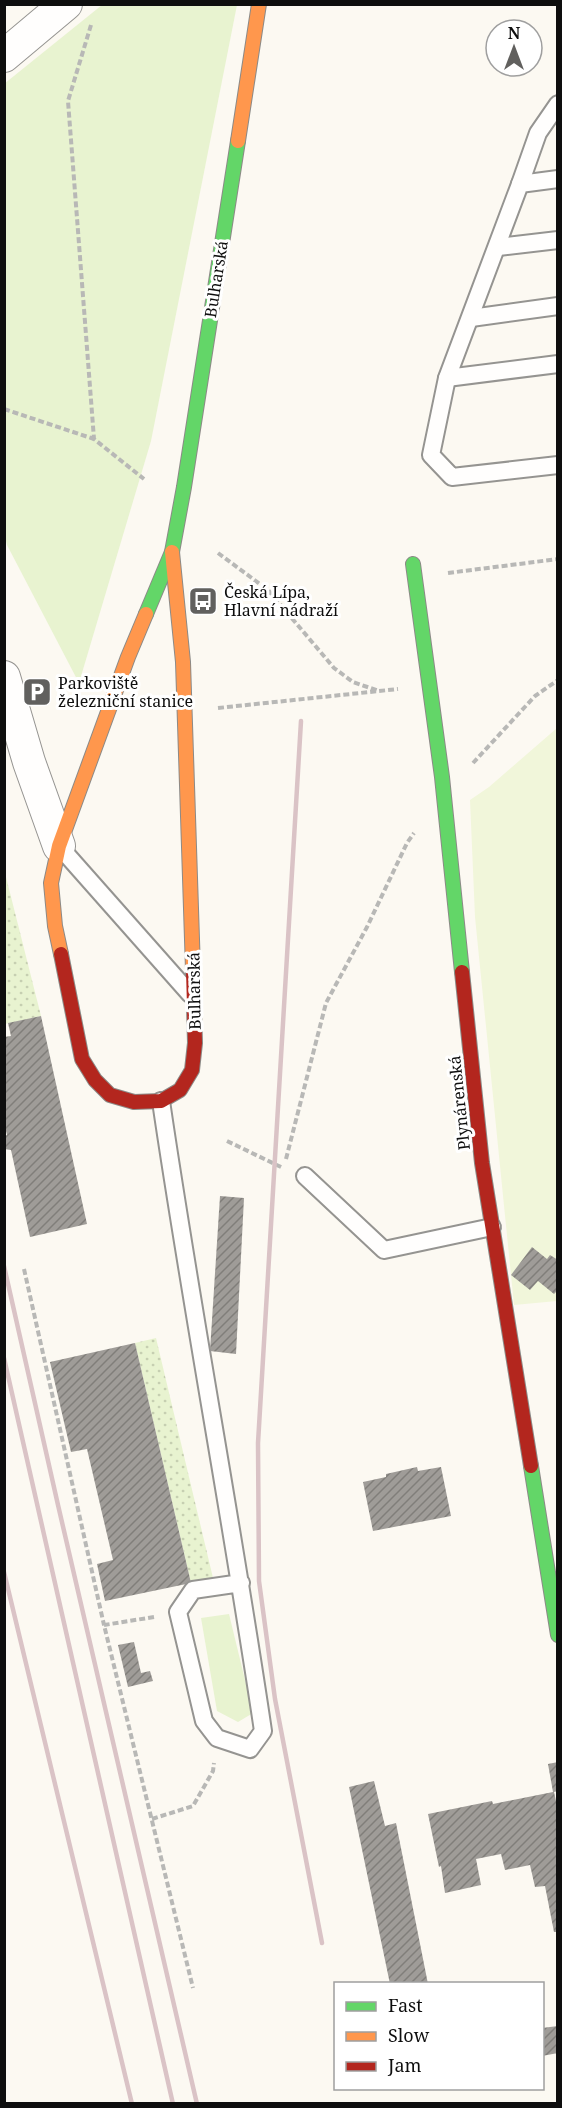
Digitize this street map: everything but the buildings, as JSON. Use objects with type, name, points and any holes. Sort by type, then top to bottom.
[{"type":"street","name":"Bulharská","points":[[172,552],[183,662],[195,1043],[192,1070],[180,1090],[161,1101],[134,1102],[110,1095],[95,1080],[82,1059],[54,926],[51,883],[59,846],[128,657],[172,552],[259,4]]},
{"type":"street","points":[[4,56],[80,10]]},
{"type":"street","name":"Plynárenská","points":[[414,571],[444,794],[480,1151],[558,1635]]},
{"type":"street","points":[[4,677],[29,762],[59,846]]},
{"type":"lane","points":[[558,104],[538,133],[498,248],[447,378],[431,454],[452,477],[558,465]]},
{"type":"lane","points":[[520,184],[558,179]]},
{"type":"lane","points":[[498,248],[558,240]]},
{"type":"lane","points":[[471,318],[558,306]]},
{"type":"lane","points":[[447,378],[558,364]]},
{"type":"lane","points":[[59,846],[195,999]]},
{"type":"lane","points":[[161,1101],[195,1319],[241,1583],[263,1731],[250,1749],[217,1738],[204,1721],[178,1612],[193,1590],[241,1583]]},
{"type":"lane","points":[[304,1176],[384,1250],[492,1227]]},
{"type":"path","points":[[80,10],[68,101],[94,439]]},
{"type":"path","points":[[4,409],[94,439],[144,479]]},
{"type":"path","points":[[218,553],[268,590],[334,668],[353,682],[379,691]]},
{"type":"path","points":[[414,571],[558,559]]},
{"type":"path","points":[[226,1141],[284,1168],[326,1004],[367,927],[407,843],[444,794],[535,696],[558,680]]},
{"type":"path","points":[[216,708],[429,686]]},
{"type":"path","points":[[24,1269],[104,1625],[193,1988]]},
{"type":"path","points":[[104,1625],[178,1612]]},
{"type":"path","points":[[152,1819],[193,1806],[213,1772],[217,1738]]},
{"type":"green space","points":[[102,5],[237,5],[151,441],[79,683],[7,545],[5,537],[4,84]]},
{"type":"green space","points":[[557,728],[557,1301],[514,1305],[475,917],[470,800],[489,787]]},
{"type":"green space","points":[[4,869],[41,1016],[5,1024],[4,1024]]},
{"type":"green space","points":[[156,1338],[213,1578],[191,1583],[135,1343]]},
{"type":"green space","points":[[229,1614],[253,1713],[238,1722],[217,1711],[201,1618]]},
{"type":"railway","points":[[301,721],[258,1443],[259,1581],[275,1699],[322,1943]]},
{"type":"railway","points":[[4,1266],[197,2104]]},
{"type":"railway","points":[[4,1358],[173,2104]]},
{"type":"railway","points":[[4,1572],[132,2104]]},
{"type":"traffic: fast","points":[[146,614],[172,552],[238,141]]},
{"type":"traffic: fast","points":[[413,564],[442,777],[462,972]]},
{"type":"traffic: fast","points":[[531,1466],[558,1635]]},
{"type":"traffic: slow","points":[[238,141],[259,4]]},
{"type":"traffic: slow","points":[[172,552],[183,662],[193,970]]},
{"type":"traffic: slow","points":[[61,954],[55,926],[51,883],[59,846],[146,614]]},
{"type":"traffic: jam","points":[[61,954],[82,1059],[95,1080],[110,1095],[134,1102],[161,1101],[180,1090],[192,1070],[195,1043],[193,970]]},
{"type":"traffic: jam","points":[[462,972],[482,1163],[531,1466]]},
{"type":"place","name":"Česká Lípa, Hlavní nádraží","points":[[203,601]]},
{"type":"place","name":"Parkoviště železniční stanice","points":[[37,692]]}]
